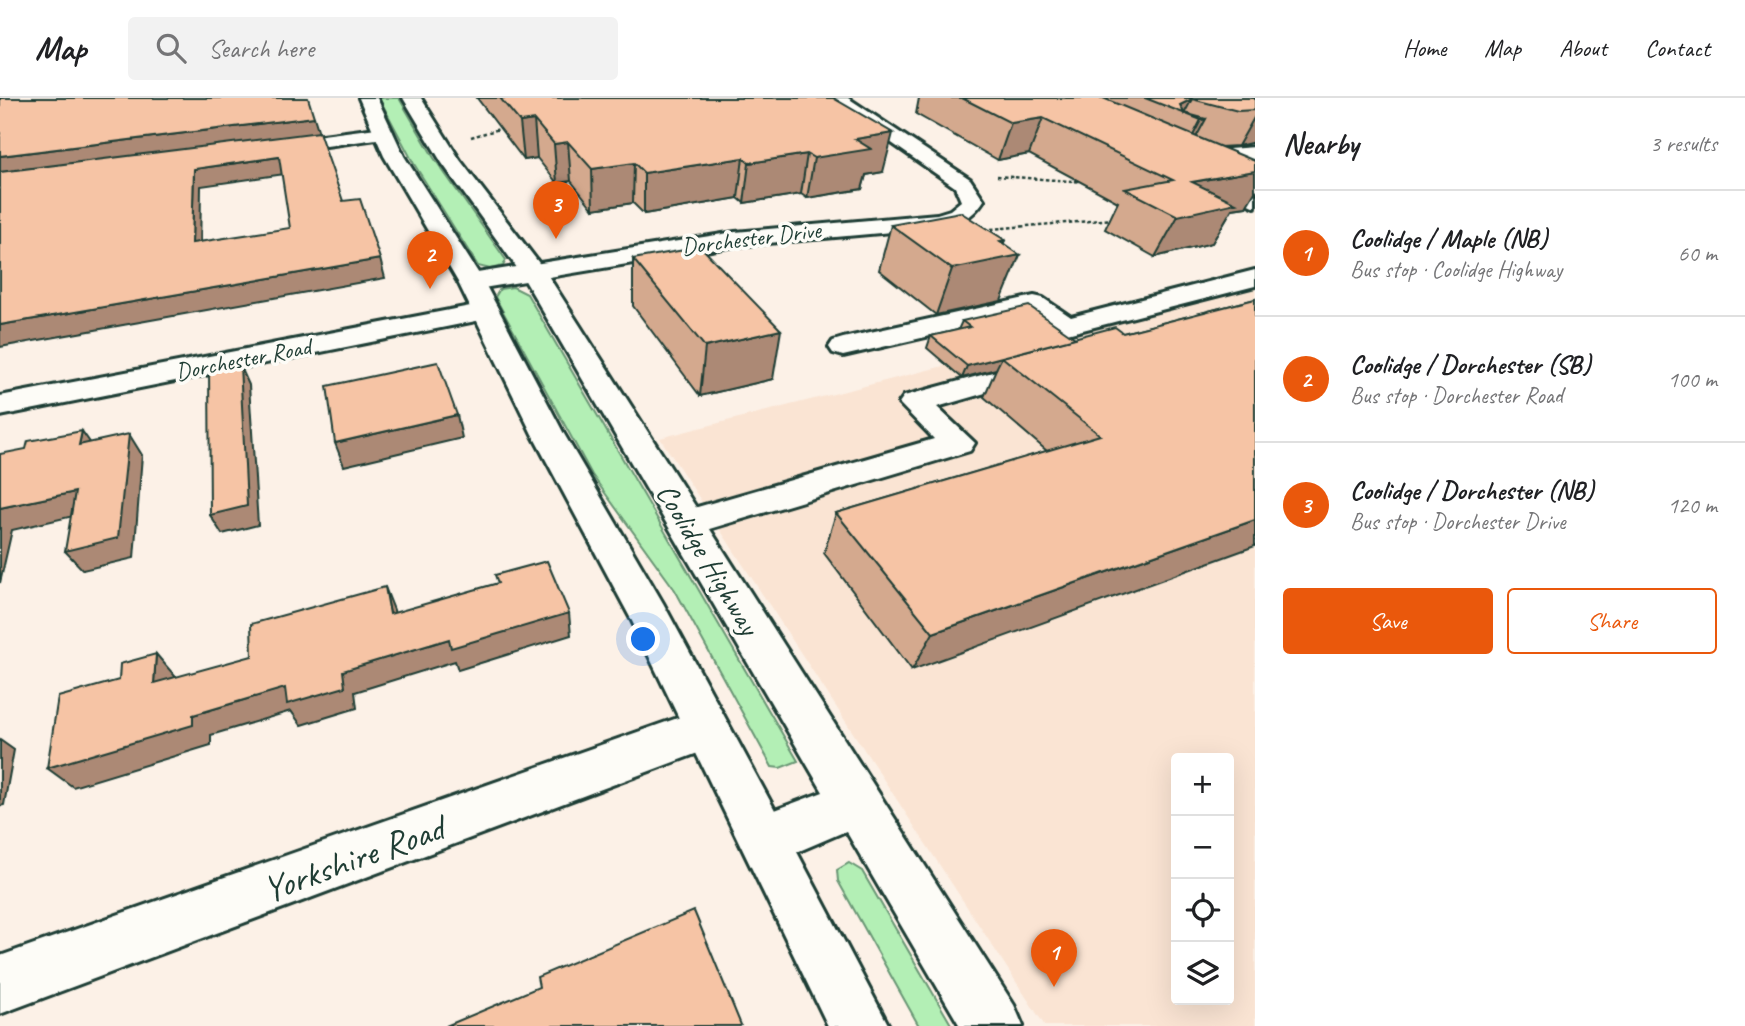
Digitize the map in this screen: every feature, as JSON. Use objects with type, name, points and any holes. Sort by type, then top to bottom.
[{"type":"main road","points":[[368,98],[384,133],[478,297],[548,434],[649,615],[706,729],[766,839],[859,1026]]},
{"type":"main road","name":"Coolidge Highway","points":[[412,98],[452,163],[531,271],[993,1026]]},
{"type":"main road","name":"Dorchester Drive","points":[[531,271],[752,236],[955,218],[969,207],[973,200],[963,183],[836,98]]},
{"type":"main road","points":[[254,150],[384,133]]},
{"type":"main road","points":[[1177,145],[1216,156],[1255,153]]},
{"type":"main road","points":[[1179,166],[1255,200]]},
{"type":"main road","points":[[918,223],[946,245]]},
{"type":"main road","name":"Dorchester Road","points":[[0,406],[478,297],[531,271]]},
{"type":"main road","points":[[1001,282],[1067,326],[1255,278]]},
{"type":"main road","points":[[843,347],[1034,304]]},
{"type":"main road","points":[[686,523],[958,443],[915,403],[1072,360]]},
{"type":"main road","name":"Yorkshire Road","points":[[0,985],[706,729]]},
{"type":"main road","points":[[766,839],[858,803]]},
{"type":"path","points":[[467,138],[509,127]]},
{"type":"path","points":[[996,176],[1088,182]]},
{"type":"path","points":[[983,228],[1117,219]]},
{"type":"shaded area","points":[[1255,287],[1255,1026],[1045,1026],[660,438]]},
{"type":"green space","points":[[379,98],[399,98],[434,158],[506,260],[503,266],[490,269],[478,266],[414,164]]},
{"type":"green space","points":[[513,287],[527,294],[798,761],[780,768],[772,767],[675,590],[592,475],[495,297],[500,289]]},
{"type":"green space","points":[[849,863],[862,871],[952,1026],[919,1026],[838,881],[837,870]]},
{"type":"building","points":[[0,98],[308,98],[314,117],[0,156]]},
{"type":"building","points":[[500,98],[833,98],[893,133],[855,139],[871,149],[814,158],[807,154],[749,163],[743,158],[644,173],[634,163],[592,169],[568,142],[554,144],[534,120],[520,122]]},
{"type":"building","points":[[962,98],[1103,98],[1255,161],[1255,171],[1192,182],[1236,203],[1178,216],[1125,189],[1173,180],[1043,118],[1011,123]]},
{"type":"building","points":[[1145,98],[1255,98],[1255,110],[1238,111],[1192,99],[1180,105],[1184,113],[1206,119],[1201,120]]},
{"type":"building","points":[[319,132],[343,201],[360,199],[380,259],[0,325],[0,172]],"holes":[[[279,157],[290,228],[192,243],[194,169]]]},
{"type":"building","points":[[960,212],[1005,240],[1000,241],[1020,255],[952,269],[891,225]]},
{"type":"building","points":[[701,247],[781,330],[705,347],[633,259]]},
{"type":"building","points":[[1255,299],[1255,520],[933,633],[836,513],[1100,435],[1002,357],[1115,327],[1123,333]]},
{"type":"building","points":[[1029,306],[1075,338],[967,366],[931,336],[970,327],[962,321]]},
{"type":"building","points":[[438,362],[457,415],[335,443],[327,386]]},
{"type":"building","points":[[240,365],[247,506],[210,515],[209,367]]},
{"type":"building","points":[[82,431],[79,445],[129,434],[118,538],[65,551],[75,492],[0,508],[0,454],[26,449],[28,441]]},
{"type":"building","points":[[547,561],[569,613],[451,648],[449,639],[343,671],[345,687],[287,704],[285,688],[193,715],[193,725],[47,768],[58,697],[119,680],[120,664],[156,654],[154,683],[252,656],[251,624],[385,587],[390,614],[498,583],[495,575]]},
{"type":"building","points":[[694,911],[740,1026],[446,1026],[539,987],[537,977]]},
{"type":"place","name":"Coolidge / Dorchester (NB)","points":[[556,239]]},
{"type":"place","name":"Coolidge / Dorchester (SB)","points":[[430,289]]},
{"type":"place","name":"Coolidge / Maple (NB)","points":[[1054,987]]}]
